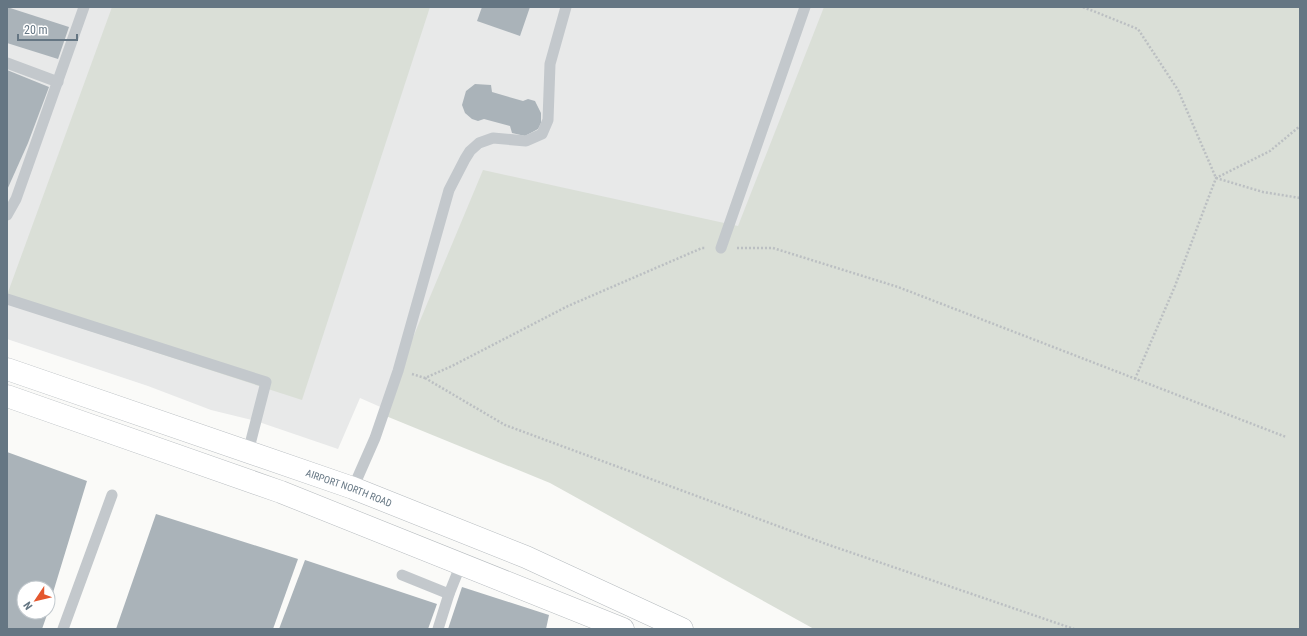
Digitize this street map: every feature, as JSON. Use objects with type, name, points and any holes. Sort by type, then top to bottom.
[{"type":"main road","name":"AIRPORT NORTH ROAD","points":[[7,368],[353,488],[526,557],[682,629]]},
{"type":"main road","points":[[7,396],[281,492],[623,629]]},
{"type":"lane","points":[[7,215],[16,199],[84,7]]},
{"type":"lane","points":[[353,488],[375,438],[398,371],[449,190],[465,158],[479,143],[493,138],[526,141],[542,134],[548,120],[550,64],[566,7]]},
{"type":"lane","points":[[722,248],[805,7]]},
{"type":"lane","points":[[7,63],[58,82]]},
{"type":"lane","points":[[7,299],[266,382],[248,452]]},
{"type":"lane","points":[[63,629],[112,495]]},
{"type":"lane","points":[[438,629],[449,594],[461,564]]},
{"type":"lane","points":[[402,575],[449,594]]},
{"type":"path","points":[[1083,7],[1138,29],[1178,90],[1216,178]]},
{"type":"path","points":[[1135,379],[1175,286],[1216,178],[1270,151],[1300,126]]},
{"type":"path","points":[[1216,178],[1263,192],[1300,198]]},
{"type":"path","points":[[425,378],[452,366],[568,306],[702,248],[772,248],[898,287],[1286,437]]},
{"type":"path","points":[[398,371],[425,378],[505,425],[830,545],[1074,629]]},
{"type":"shaded area","points":[[7,7],[1300,7],[1300,629],[385,409],[360,398],[338,449],[256,421],[211,410],[148,386],[7,339]]},
{"type":"shaded area","points":[[112,7],[430,7],[302,400],[7,304],[7,295]]},
{"type":"shaded area","points":[[824,7],[1300,7],[1300,629],[814,629],[550,483],[381,414],[483,170],[738,226]]},
{"type":"building","points":[[7,7],[69,27],[58,59],[7,43]]},
{"type":"building","points":[[482,7],[530,7],[520,36],[477,21]]},
{"type":"building","points":[[7,70],[49,87],[28,143],[7,190]]},
{"type":"building","points":[[475,84],[491,85],[492,92],[523,101],[528,99],[535,101],[541,113],[541,123],[538,129],[525,136],[512,133],[510,126],[484,119],[478,121],[472,119],[465,113],[462,105],[466,91]]},
{"type":"building","points":[[7,452],[87,481],[56,583],[56,580],[16,580],[16,620],[45,620],[42,629],[7,629]]},
{"type":"building","points":[[156,514],[298,559],[273,629],[116,629]]},
{"type":"building","points":[[305,560],[437,604],[428,629],[279,629]]},
{"type":"building","points":[[462,587],[549,615],[546,629],[448,629]]}]
